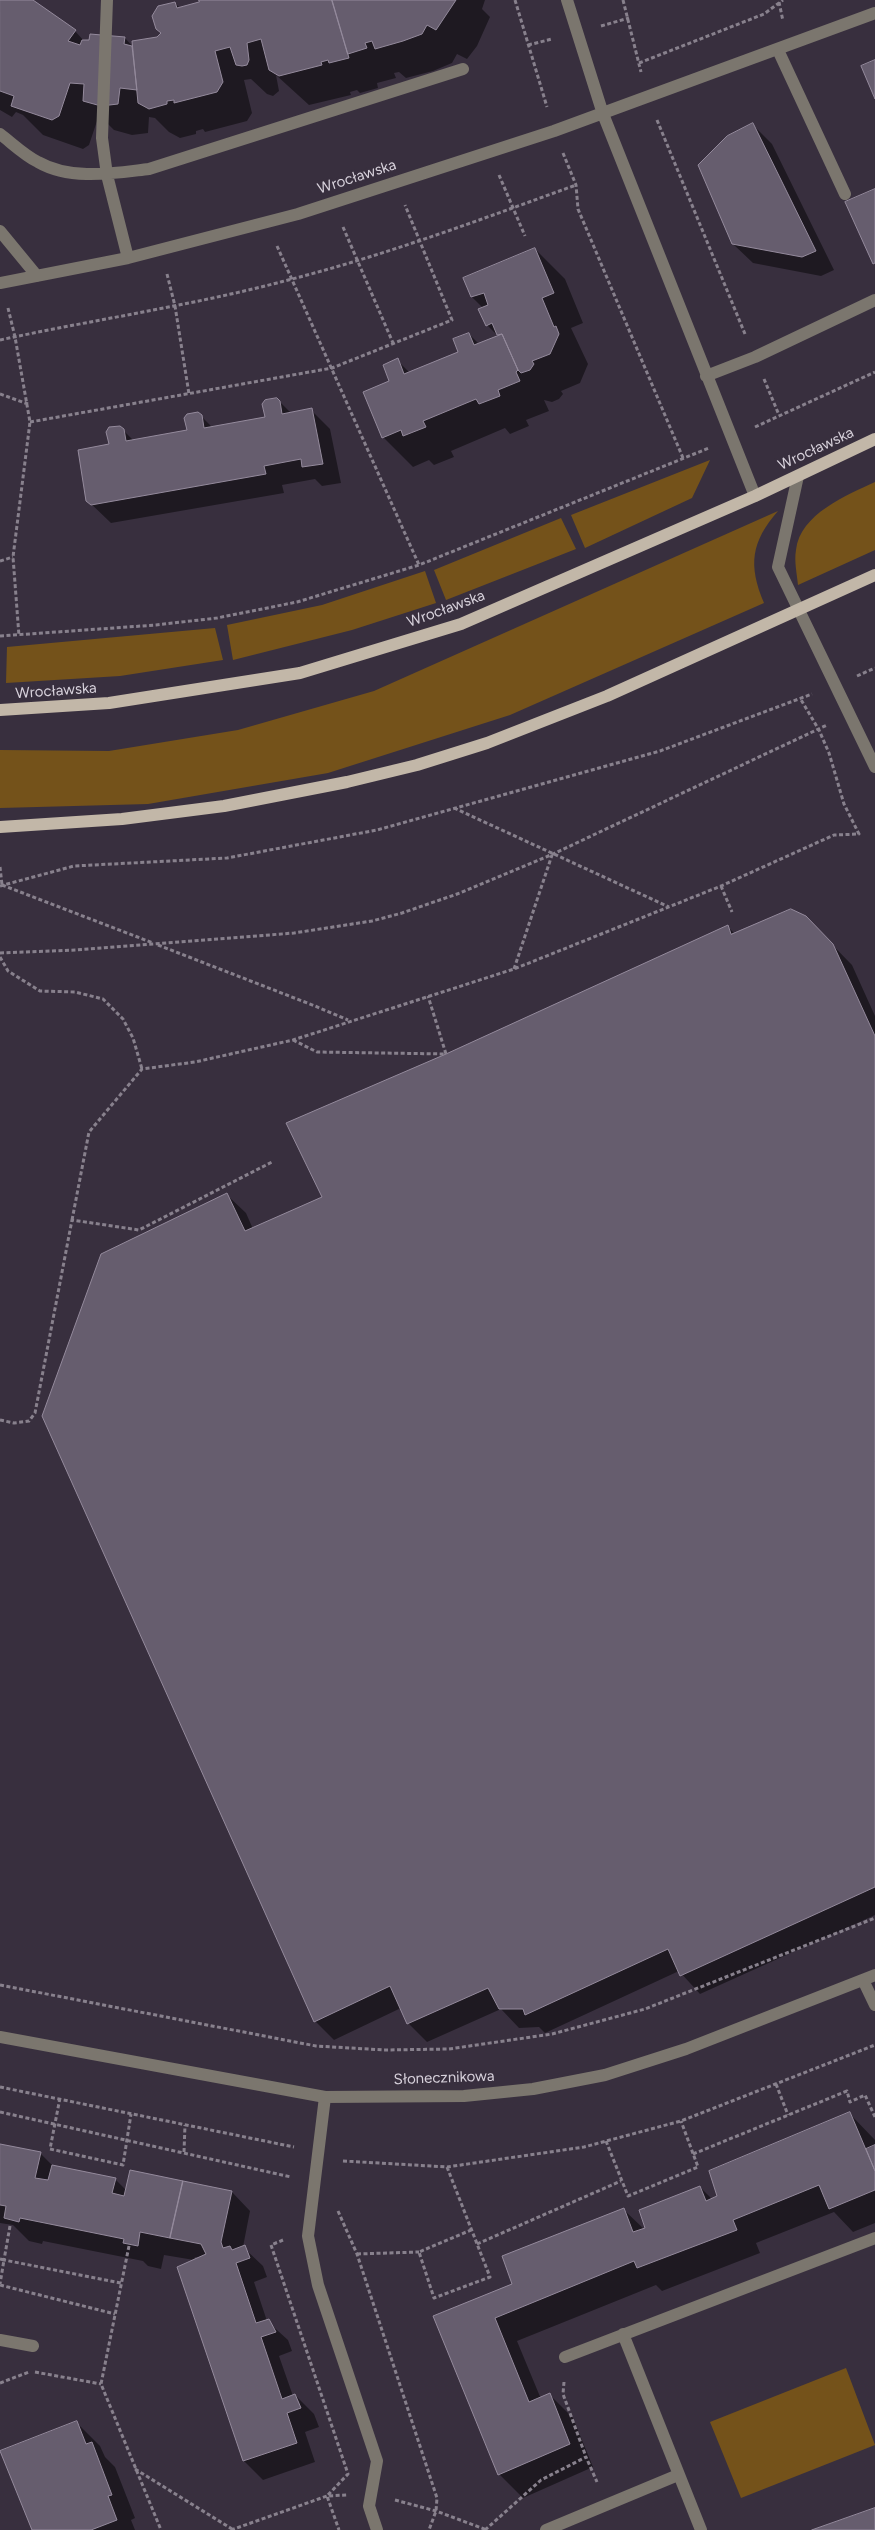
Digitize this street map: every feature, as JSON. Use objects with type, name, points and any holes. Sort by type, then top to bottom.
[{"type":"main road","name":"Wrocławska","points":[[0,710],[109,704],[300,673],[460,624],[755,496],[875,439]]},
{"type":"main road","points":[[0,827],[122,820],[224,806],[347,782],[417,765],[547,721],[607,696],[875,575]]},
{"type":"street","points":[[108,0],[102,138],[107,175],[128,258]]},
{"type":"street","points":[[567,0],[603,114],[755,496]]},
{"type":"street","name":"Wrocławska","points":[[0,283],[128,258],[334,202],[603,114],[875,13]]},
{"type":"street","points":[[778,50],[845,194]]},
{"type":"street","points":[[0,134],[38,163],[64,171],[107,175],[149,169],[463,69]]},
{"type":"street","points":[[0,230],[37,276]]},
{"type":"street","points":[[706,376],[755,357],[875,300]]},
{"type":"street","points":[[798,476],[778,567],[875,767]]},
{"type":"street","points":[[869,1978],[875,2005]]},
{"type":"street","name":"Słonecznikowa","points":[[0,2037],[325,2097],[464,2096],[532,2089],[605,2075],[686,2049],[869,1978]]},
{"type":"street","points":[[325,2097],[308,2236],[318,2284],[377,2461],[370,2506],[377,2530]]},
{"type":"street","points":[[566,2357],[875,2238]]},
{"type":"street","points":[[623,2334],[678,2475],[702,2530]]},
{"type":"street","points":[[0,2340],[33,2346]]},
{"type":"street","points":[[546,2530],[678,2475]]},
{"type":"path","points":[[515,0],[554,131],[576,185],[578,209],[683,458]]},
{"type":"path","points":[[623,0],[647,97],[779,415]]},
{"type":"path","points":[[639,62],[764,14],[783,0]]},
{"type":"path","points":[[490,152],[525,236]]},
{"type":"path","points":[[30,422],[332,368],[452,320],[394,182]]},
{"type":"path","points":[[0,340],[175,306],[292,280],[420,242],[576,185]]},
{"type":"path","points":[[334,202],[393,344]]},
{"type":"path","points":[[266,222],[419,565]]},
{"type":"path","points":[[160,249],[175,306],[189,394]]},
{"type":"path","points":[[0,283],[15,337],[30,422],[13,557],[19,636]]},
{"type":"path","points":[[0,636],[19,636],[217,618],[297,602],[419,565],[732,438],[875,372]]},
{"type":"path","points":[[0,394],[28,404]]},
{"type":"path","points":[[0,561],[13,557]]},
{"type":"path","points":[[1,885],[74,866],[228,858],[377,830],[660,751],[875,668]]},
{"type":"path","points":[[0,1420],[14,1423],[29,1421],[35,1413],[90,1132],[142,1069],[195,1062],[293,1040],[514,969],[721,886],[834,835],[859,834],[844,804],[829,753],[819,730],[800,698]]},
{"type":"path","points":[[0,953],[156,944],[294,933],[372,921],[460,893],[553,854],[819,730]]},
{"type":"path","points":[[454,808],[669,907]]},
{"type":"path","points":[[514,969],[553,854]]},
{"type":"path","points":[[0,867],[1,885]]},
{"type":"path","points":[[1,885],[315,1006],[349,1021]]},
{"type":"path","points":[[721,886],[732,912]]},
{"type":"path","points":[[0,957],[8,971],[40,992],[75,992],[103,999],[123,1019],[133,1038],[142,1069]]},
{"type":"path","points":[[293,1040],[317,1052],[446,1054],[428,996]]},
{"type":"path","points":[[72,1220],[139,1230],[272,1162]]},
{"type":"path","points":[[0,1985],[316,2046],[384,2050],[449,2049],[552,2034],[645,2009],[875,1918]]},
{"type":"path","points":[[0,2087],[319,2151],[338,2160],[447,2167],[584,2147],[681,2121],[875,2045]]},
{"type":"path","points":[[776,2084],[788,2115]]},
{"type":"path","points":[[693,2154],[847,2091],[850,2102],[865,2095],[875,2118]]},
{"type":"path","points":[[60,2098],[50,2148],[123,2164],[129,2140],[131,2114]]},
{"type":"path","points":[[870,2105],[875,2102]]},
{"type":"path","points":[[0,2112],[291,2177],[291,2169]]},
{"type":"path","points":[[606,2141],[628,2196],[698,2167],[681,2121]]},
{"type":"path","points":[[184,2125],[184,2152]]},
{"type":"path","points":[[292,2154],[293,2147]]},
{"type":"path","points":[[419,2252],[434,2298],[490,2277],[447,2167]]},
{"type":"path","points":[[477,2244],[621,2181]]},
{"type":"path","points":[[335,2203],[357,2254],[437,2498],[436,2511],[429,2530]]},
{"type":"path","points":[[10,2226],[2,2260],[0,2284],[115,2314]]},
{"type":"path","points":[[357,2254],[419,2252],[472,2230]]},
{"type":"path","points":[[129,2246],[101,2384],[160,2530]]},
{"type":"path","points":[[2,2260],[121,2283]]},
{"type":"path","points":[[566,2357],[563,2394],[586,2458],[607,2505]]},
{"type":"path","points":[[0,2383],[30,2372],[101,2384]]},
{"type":"path","points":[[135,2469],[231,2530],[327,2496],[372,2494],[436,2511],[486,2530],[541,2480],[586,2458]]},
{"type":"path","points":[[327,2496],[339,2530]]},
{"type":"shaded area","points":[[710,460],[692,498],[585,548],[571,515]]},
{"type":"shaded area","points":[[875,482],[875,550],[798,585],[795,563],[796,550],[799,537],[806,526],[826,507]]},
{"type":"shaded area","points":[[778,511],[762,533],[755,554],[756,577],[764,603],[510,715],[328,773],[148,804],[0,808],[0,750],[109,751],[238,730],[374,691]]},
{"type":"shaded area","points":[[561,518],[576,549],[446,600],[434,570]]},
{"type":"shaded area","points":[[425,571],[436,603],[352,630],[233,660],[227,625],[322,605]]},
{"type":"shaded area","points":[[215,628],[223,660],[120,676],[6,683],[7,647]]},
{"type":"shaded area","points":[[846,2368],[875,2445],[741,2498],[710,2422]]},
{"type":"building","points":[[0,0],[33,0],[76,30],[68,41],[80,45],[82,40],[89,40],[90,34],[125,37],[124,44],[132,46],[137,90],[120,88],[118,104],[101,106],[83,101],[84,84],[70,83],[59,116],[52,120],[11,106],[14,96],[0,91]]},
{"type":"building","points":[[199,0],[332,0],[349,58],[329,63],[328,60],[321,62],[322,65],[279,76],[269,70],[261,39],[247,43],[249,60],[247,65],[236,65],[230,47],[215,51],[223,82],[217,92],[174,103],[174,100],[167,101],[167,104],[149,109],[138,103],[132,41],[157,37],[161,33],[156,29],[152,16],[158,6],[175,2],[177,8],[199,2]]},
{"type":"building","points":[[332,0],[456,0],[436,30],[427,25],[422,34],[403,41],[375,49],[372,41],[365,43],[367,48],[348,54]]},
{"type":"building","points":[[875,60],[875,99],[861,66]]},
{"type":"building","points":[[753,123],[816,251],[802,257],[732,244],[698,165],[727,136]]},
{"type":"building","points":[[875,189],[875,263],[873,264],[845,202]]},
{"type":"building","points":[[535,248],[554,293],[542,298],[554,327],[556,326],[559,334],[550,354],[532,361],[534,364],[530,370],[521,373],[502,334],[497,335],[492,323],[486,326],[478,309],[488,305],[484,293],[471,297],[463,278]]},
{"type":"building","points":[[469,333],[474,345],[502,334],[518,370],[516,372],[520,381],[498,390],[500,396],[479,404],[476,399],[423,421],[426,427],[403,436],[401,430],[382,438],[363,392],[389,381],[383,365],[398,358],[404,374],[458,352],[453,339]]},
{"type":"building","points":[[277,398],[280,401],[282,414],[312,408],[323,464],[302,467],[301,459],[264,466],[266,474],[91,505],[86,501],[78,450],[109,444],[106,432],[109,427],[120,426],[124,429],[126,441],[187,430],[184,418],[187,414],[198,412],[202,415],[204,428],[265,417],[262,404],[265,400]]},
{"type":"building","points":[[791,909],[806,916],[833,944],[875,1036],[875,1887],[680,1976],[668,1949],[525,2015],[523,2009],[499,2009],[488,1988],[407,2024],[390,1986],[314,2022],[42,1416],[101,1254],[227,1193],[245,1231],[322,1197],[286,1123],[446,1054],[728,925],[731,934]]},
{"type":"building","points":[[850,2112],[875,2171],[875,2190],[829,2209],[819,2185],[733,2220],[737,2230],[637,2268],[634,2261],[495,2318],[529,2402],[550,2393],[570,2444],[498,2475],[433,2316],[512,2284],[502,2256],[624,2208],[633,2232],[645,2228],[639,2210],[700,2186],[706,2201],[717,2196],[709,2171]]},
{"type":"building","points":[[0,2144],[41,2152],[35,2178],[48,2180],[52,2165],[116,2178],[112,2193],[124,2196],[130,2170],[183,2181],[170,2238],[140,2232],[138,2246],[123,2243],[124,2239],[20,2218],[19,2222],[4,2218],[6,2206],[0,2205]]},
{"type":"building","points":[[875,2145],[875,2171],[866,2149]]},
{"type":"building","points":[[183,2181],[232,2191],[221,2242],[223,2248],[230,2246],[232,2250],[245,2245],[250,2258],[236,2263],[256,2323],[269,2319],[276,2332],[261,2337],[282,2399],[295,2394],[301,2408],[287,2413],[297,2443],[243,2461],[177,2267],[206,2254],[201,2244],[170,2238]]},
{"type":"building","points":[[77,2421],[86,2444],[92,2442],[112,2495],[108,2496],[117,2520],[91,2530],[32,2530],[0,2451]]},
{"type":"building","points":[[875,2508],[875,2530],[812,2530]]}]
